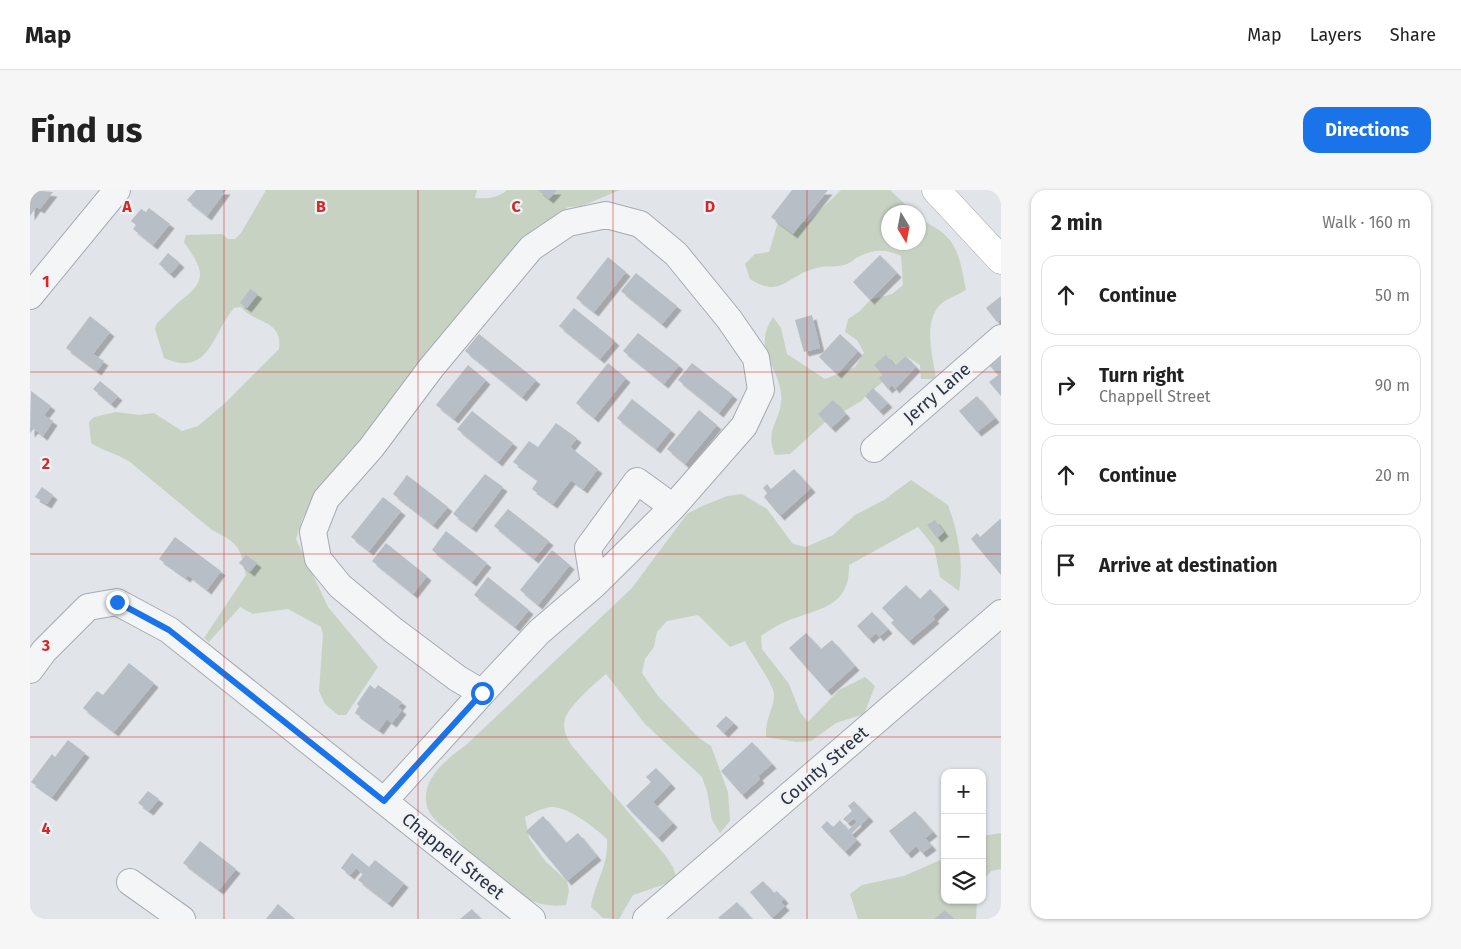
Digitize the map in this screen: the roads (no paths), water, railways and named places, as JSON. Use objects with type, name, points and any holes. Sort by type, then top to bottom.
[{"type":"main road","points":[[936,190],[1001,260]]},
{"type":"street","points":[[30,296],[117,190]]},
{"type":"street","points":[[384,801],[540,632],[594,585],[673,507],[744,426],[761,390],[756,358],[729,319],[676,254],[640,224],[606,215],[568,223],[531,248],[490,296],[371,448],[326,499],[313,532],[318,560],[340,586],[393,630],[457,678],[482,693]]},
{"type":"street","name":"Jerry Lane","points":[[874,449],[1001,338]]},
{"type":"street","points":[[594,585],[588,548],[637,481],[673,507]]},
{"type":"street","name":"Chappell Street","points":[[30,670],[44,652],[88,607],[117,602],[161,626],[532,919]]},
{"type":"street","name":"County Street","points":[[657,916],[1001,613]]},
{"type":"street","points":[[130,882],[182,919]]}]
